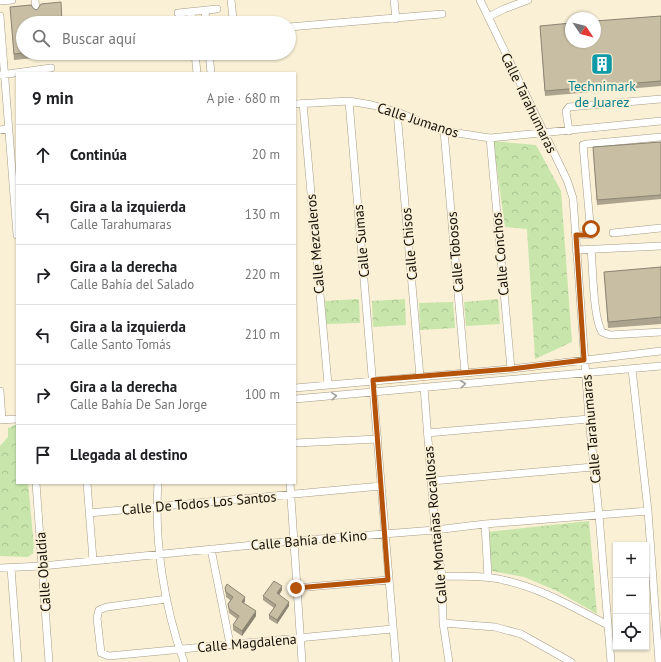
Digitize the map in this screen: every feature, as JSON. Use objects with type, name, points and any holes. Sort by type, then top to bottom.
[{"type":"street","points":[[0,1],[12,0]]},
{"type":"street","points":[[35,0],[36,11]]},
{"type":"street","points":[[231,0],[233,16]]},
{"type":"street","points":[[394,0],[396,20]]},
{"type":"street","name":"Calle Tarahumaras","points":[[480,0],[570,189],[574,209],[584,360],[593,467],[600,515],[611,662]]},
{"type":"street","points":[[488,17],[528,0]]},
{"type":"street","points":[[178,13],[217,9]]},
{"type":"street","points":[[205,10],[205,16]]},
{"type":"street","points":[[191,12],[191,16]]},
{"type":"street","points":[[296,27],[396,20],[442,14]]},
{"type":"street","points":[[0,16],[2,75],[9,128],[16,222]]},
{"type":"street","points":[[196,60],[197,72]]},
{"type":"street","points":[[210,60],[211,72]]},
{"type":"street","points":[[23,72],[51,68]]},
{"type":"street","points":[[2,75],[16,73]]},
{"type":"street","points":[[569,131],[566,111],[569,107],[661,100]]},
{"type":"street","name":"Calle Jumanos","points":[[299,103],[349,101],[397,112],[444,131],[490,138],[543,134],[661,121]]},
{"type":"street","name":"Calle Sumas","points":[[349,101],[386,534],[392,629],[396,662]]},
{"type":"street","name":"Calle Mezcaleros","points":[[299,103],[328,384]]},
{"type":"street","name":"Calle Chisos","points":[[397,112],[420,377]]},
{"type":"street","points":[[0,130],[9,128]]},
{"type":"street","name":"Calle Tobosos","points":[[444,131],[465,373]]},
{"type":"street","points":[[576,235],[591,235],[583,146],[586,144],[661,137]]},
{"type":"street","name":"Calle Conchos","points":[[490,138],[511,369]]},
{"type":"street","points":[[613,232],[661,228]]},
{"type":"street","points":[[576,250],[661,246]]},
{"type":"street","points":[[591,249],[597,316],[599,328],[602,332],[610,335],[661,332]]},
{"type":"street","points":[[296,388],[511,369],[661,351]]},
{"type":"street","points":[[296,399],[661,366]]},
{"type":"street","points":[[632,369],[648,511],[659,662]]},
{"type":"street","name":"Calle Montañas Rocallosas","points":[[424,388],[435,530],[442,576],[443,623],[449,662]]},
{"type":"street","points":[[0,391],[1,420],[16,419]]},
{"type":"street","points":[[427,433],[589,420]]},
{"type":"street","points":[[296,443],[378,439]]},
{"type":"street","points":[[432,481],[593,467]]},
{"type":"street","name":"Calle Obaldía","points":[[36,484],[49,662]]},
{"type":"street","points":[[87,484],[92,560]]},
{"type":"street","points":[[158,484],[157,505],[160,554],[167,599],[184,662]]},
{"type":"street","points":[[290,484],[299,639],[302,662]]},
{"type":"street","name":"Calle De Todos Los Santos","points":[[89,513],[157,505],[290,495],[381,486]]},
{"type":"street","name":"Calle Bahía de Kino","points":[[0,568],[42,566],[293,541],[648,511]]},
{"type":"street","points":[[485,524],[488,577]]},
{"type":"street","points":[[211,549],[230,644]]},
{"type":"street","points":[[11,568],[18,662]]},
{"type":"street","points":[[442,576],[488,577],[503,579],[542,592],[608,625]]},
{"type":"street","points":[[296,588],[388,580]]},
{"type":"street","name":"Calle Magdalena","points":[[167,599],[107,607],[99,610],[97,618],[101,653],[109,656],[179,648],[299,639],[392,629]]},
{"type":"street","points":[[443,623],[496,627],[508,630],[528,637],[571,662]]},
{"type":"green space","points":[[493,141],[536,145],[561,191],[572,342],[535,359],[527,229],[505,227]]},
{"type":"green space","points":[[359,299],[360,323],[326,324],[325,301]]},
{"type":"green space","points":[[405,299],[406,325],[373,327],[372,301]]},
{"type":"green space","points":[[498,299],[500,324],[466,326],[464,302]]},
{"type":"green space","points":[[453,302],[455,328],[420,330],[419,303]]},
{"type":"green space","points":[[16,426],[16,484],[28,484],[34,546],[33,553],[28,557],[0,556],[0,446],[8,437],[8,428]]},
{"type":"green space","points":[[589,521],[597,614],[557,591],[524,577],[492,571],[488,532]]},
{"type":"building","points":[[61,2],[62,16],[16,16],[16,54],[14,54],[10,7],[31,5],[37,10],[41,4]]},
{"type":"building","name":"Technimark de Juarez","points":[[661,16],[661,81],[545,91],[540,26],[565,24],[565,48],[601,48],[601,21]]},
{"type":"building","points":[[661,142],[661,195],[597,200],[593,147]]},
{"type":"building","points":[[661,267],[661,317],[608,322],[604,272]]},
{"type":"building","points":[[274,581],[282,586],[277,593],[289,602],[277,620],[269,615],[276,605],[263,596]]},
{"type":"building","points":[[227,584],[245,597],[242,602],[256,611],[242,631],[233,625],[239,616],[229,609],[228,604],[233,597],[226,592],[225,588]]},
{"type":"place","name":"Technimark de Juarez","points":[[602,64]]},
{"type":"route","points":[[296,588],[388,580],[386,534],[373,380],[511,369],[584,360],[576,235],[591,235],[591,229]]}]
